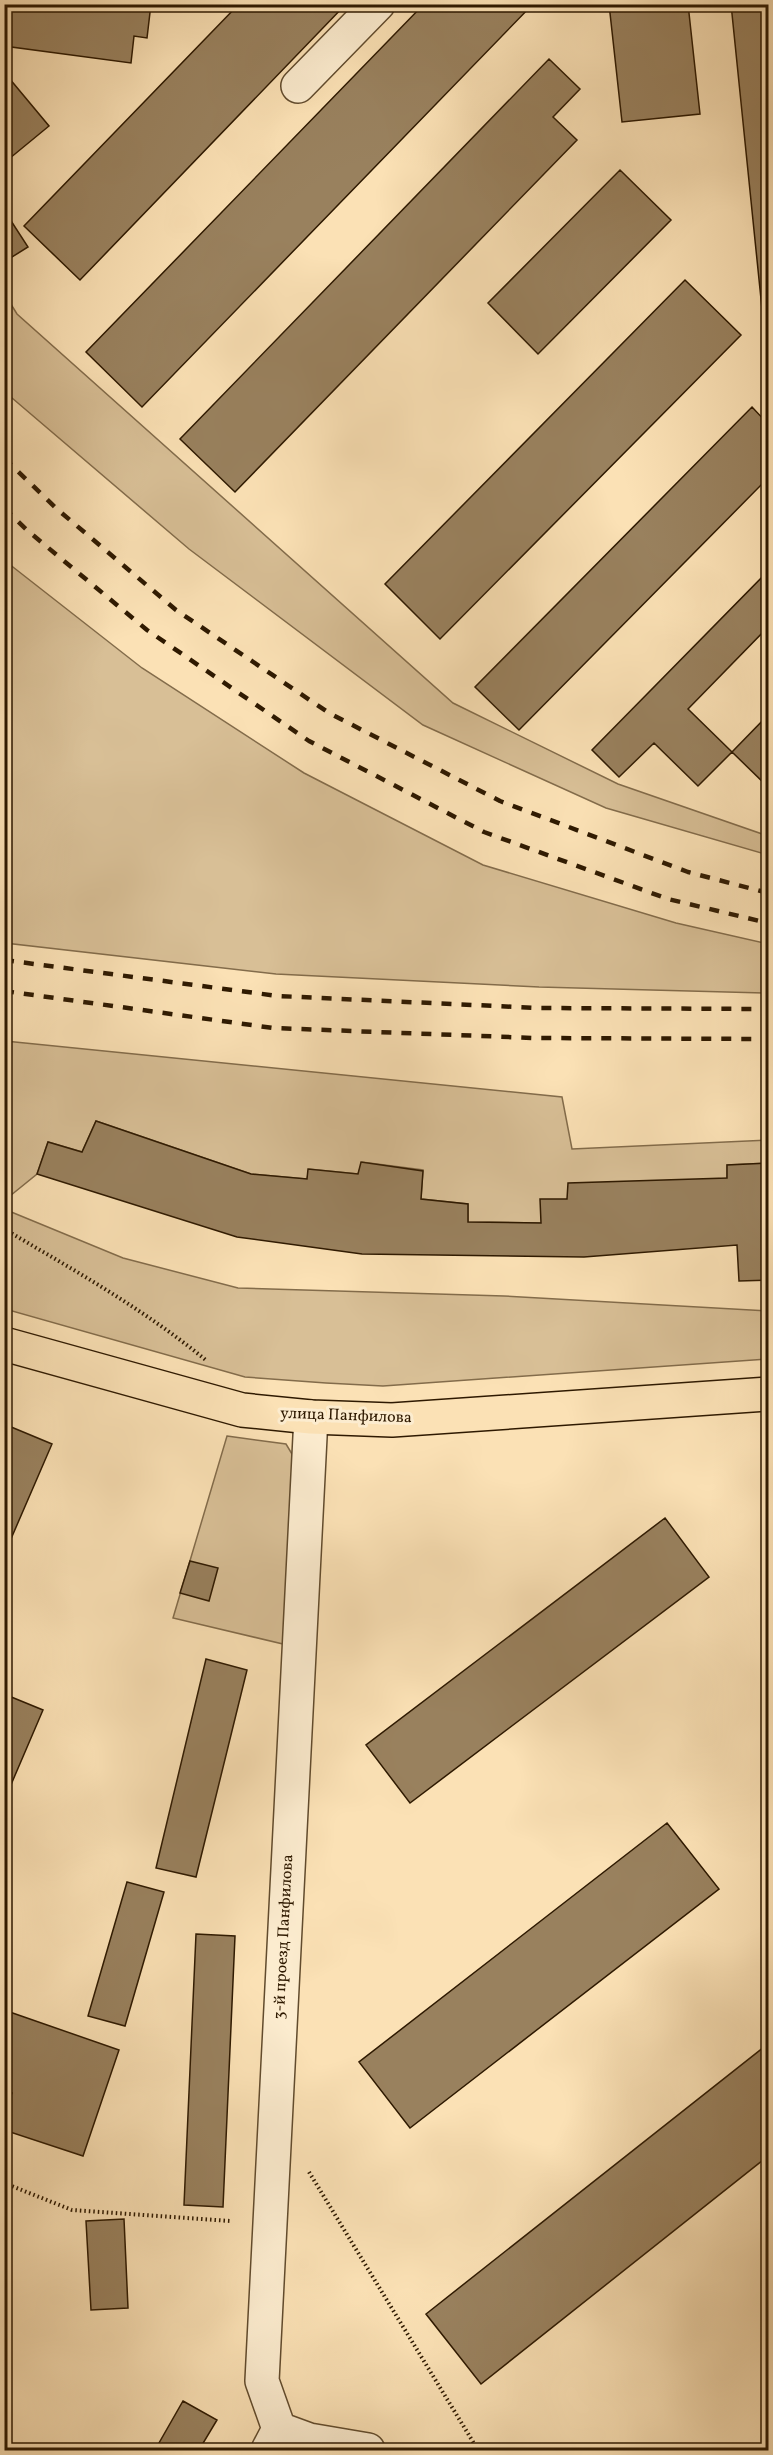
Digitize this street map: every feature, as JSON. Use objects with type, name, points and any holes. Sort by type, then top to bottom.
[{"type":"main road","name":"улица Панфилова","points":[[4,1344],[242,1410],[310,1418],[392,1420],[768,1394]]},
{"type":"street","points":[[298,86],[378,4]]},
{"type":"street","name":"3-й проезд Панфилова","points":[[274,2440],[262,2381],[310,1418]]},
{"type":"street","points":[[274,2440],[309,2440],[368,2451]]},
{"type":"path","points":[[4,1228],[157,1323],[208,1362]]},
{"type":"path","points":[[307,2168],[478,2451]]},
{"type":"path","points":[[4,2183],[72,2210],[230,2221]]},
{"type":"shaded area","points":[[4,293],[17,314],[453,703],[618,784],[768,836],[768,855],[606,808],[423,725],[189,549],[5,392]]},
{"type":"shaded area","points":[[4,560],[142,668],[304,773],[483,865],[676,923],[768,944],[768,993],[539,987],[276,974],[5,943]]},
{"type":"shaded area","points":[[5,1041],[562,1097],[572,1149],[768,1140],[768,1163],[727,1165],[727,1178],[567,1199],[541,1223],[468,1222],[468,1204],[421,1199],[423,1170],[362,1162],[358,1174],[309,1169],[307,1179],[251,1174],[96,1121],[82,1152],[48,1142],[37,1174],[5,1200]]},
{"type":"shaded area","points":[[4,1209],[123,1258],[238,1288],[504,1296],[768,1311],[768,1359],[383,1386],[245,1377],[5,1309]]},
{"type":"shaded area","points":[[227,1436],[286,1444],[298,1464],[283,1644],[173,1618]]},
{"type":"building","points":[[4,4],[151,4],[147,38],[134,36],[131,63],[4,46]]},
{"type":"building","points":[[239,4],[346,4],[80,280],[24,226]]},
{"type":"building","points":[[424,4],[533,4],[142,407],[86,352]]},
{"type":"building","points":[[609,4],[688,4],[700,114],[622,122]]},
{"type":"building","points":[[731,4],[768,4],[768,368]]},
{"type":"building","points":[[549,59],[580,89],[553,117],[577,140],[235,492],[180,439]]},
{"type":"building","points":[[4,72],[49,126],[4,163]]},
{"type":"building","points":[[620,170],[671,220],[538,354],[488,303]]},
{"type":"building","points":[[4,210],[28,247],[4,262]]},
{"type":"building","points":[[685,280],[741,335],[440,639],[385,584]]},
{"type":"building","points":[[752,407],[768,424],[768,478],[519,730],[475,687]]},
{"type":"building","points":[[768,571],[768,627],[688,709],[732,752],[698,786],[654,743],[619,777],[592,750]]},
{"type":"building","points":[[768,715],[768,784],[767,786],[732,752]]},
{"type":"building","points":[[96,1121],[251,1174],[307,1179],[308,1169],[358,1174],[361,1162],[423,1171],[421,1199],[468,1204],[468,1222],[541,1223],[540,1199],[567,1199],[568,1183],[727,1178],[727,1165],[768,1163],[768,1280],[739,1281],[737,1245],[584,1257],[362,1254],[237,1237],[37,1174],[48,1142],[82,1152]]},
{"type":"building","points":[[4,1424],[52,1444],[4,1555]]},
{"type":"building","points":[[665,1518],[709,1577],[410,1803],[366,1745]]},
{"type":"building","points":[[190,1561],[218,1568],[209,1601],[180,1593]]},
{"type":"building","points":[[206,1659],[247,1670],[196,1877],[156,1868]]},
{"type":"building","points":[[4,1694],[43,1710],[4,1801]]},
{"type":"building","points":[[667,1823],[719,1889],[410,2128],[359,2062]]},
{"type":"building","points":[[127,1882],[164,1892],[125,2026],[88,2016]]},
{"type":"building","points":[[196,1934],[235,1936],[223,2207],[184,2205]]},
{"type":"building","points":[[4,2010],[119,2050],[83,2156],[4,2130],[4,2114],[12,2093],[4,2090]]},
{"type":"building","points":[[764,2047],[768,2053],[768,2156],[481,2384],[426,2314]]},
{"type":"building","points":[[124,2219],[128,2308],[91,2310],[86,2221]]},
{"type":"building","points":[[183,2401],[217,2420],[199,2450],[155,2450]]},
{"type":"railway","points":[[4,458],[57,509],[176,610],[329,713],[500,801],[688,872],[768,893]]},
{"type":"railway","points":[[4,508],[28,531],[147,630],[309,741],[484,832],[668,899],[768,923]]},
{"type":"railway","points":[[4,960],[278,996],[539,1008],[768,1009]]},
{"type":"railway","points":[[4,991],[273,1028],[534,1038],[768,1039]]}]
